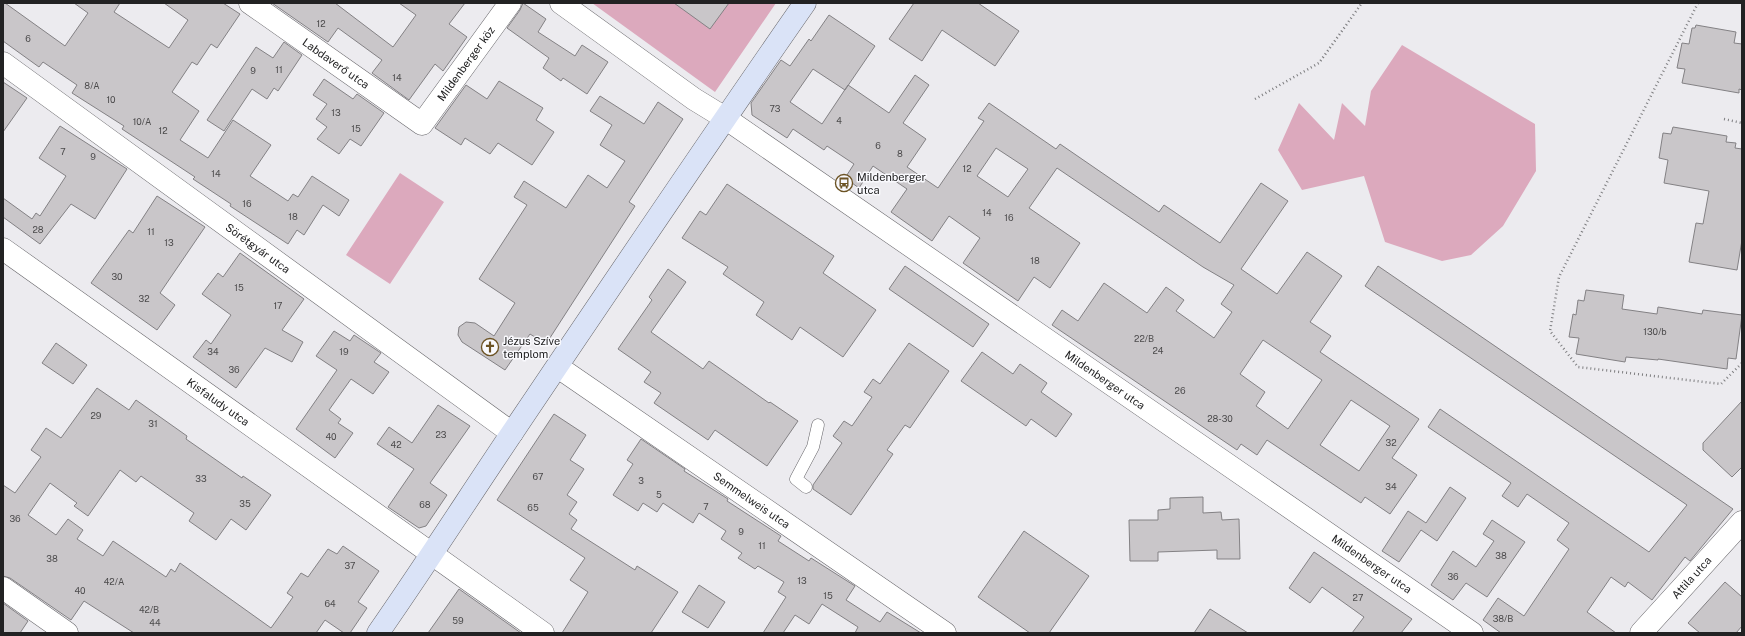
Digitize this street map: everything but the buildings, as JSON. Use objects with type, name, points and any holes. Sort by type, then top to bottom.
[{"type":"street","name":"Labdaverő utca","points":[[250,3],[422,124]]},
{"type":"street","name":"Mildenberger köz","points":[[422,124],[510,3]]},
{"type":"street","name":"Mildenberger utca","points":[[561,3],[694,99],[725,118],[1472,633]]},
{"type":"street","points":[[378,633],[432,556],[512,433],[725,118],[805,3]]},
{"type":"street","name":"Sörétgyár utca","points":[[3,63],[512,433]]},
{"type":"street","name":"Kisfaludy utca","points":[[3,249],[432,556],[543,633]]},
{"type":"street","name":"Semmelweis utca","points":[[558,367],[945,633]]},
{"type":"street","name":"Attila utca","points":[[1641,633],[1738,536]]},
{"type":"street","points":[[3,588],[67,633]]},
{"type":"lane","points":[[806,487],[796,479],[813,447],[818,425]]},
{"type":"path","points":[[1255,99],[1319,62],[1362,3]]},
{"type":"path","points":[[1698,3],[1560,277],[1550,331],[1578,367],[1721,384],[1742,363]]},
{"type":"path","points":[[1724,119],[1742,123]]},
{"type":"shaded area","points":[[592,3],[776,3],[715,92]]},
{"type":"shaded area","points":[[1402,45],[1535,124],[1536,171],[1503,226],[1471,255],[1442,261],[1385,242],[1364,176],[1302,190],[1278,150],[1299,103],[1334,140],[1342,103],[1365,126],[1371,91]]},
{"type":"shaded area","points":[[400,173],[444,202],[390,284],[346,255]]},
{"type":"place","name":"Mildenberger utca","points":[[844,183]]},
{"type":"place","name":"Jézus Szíve templom","points":[[490,347]]}]
